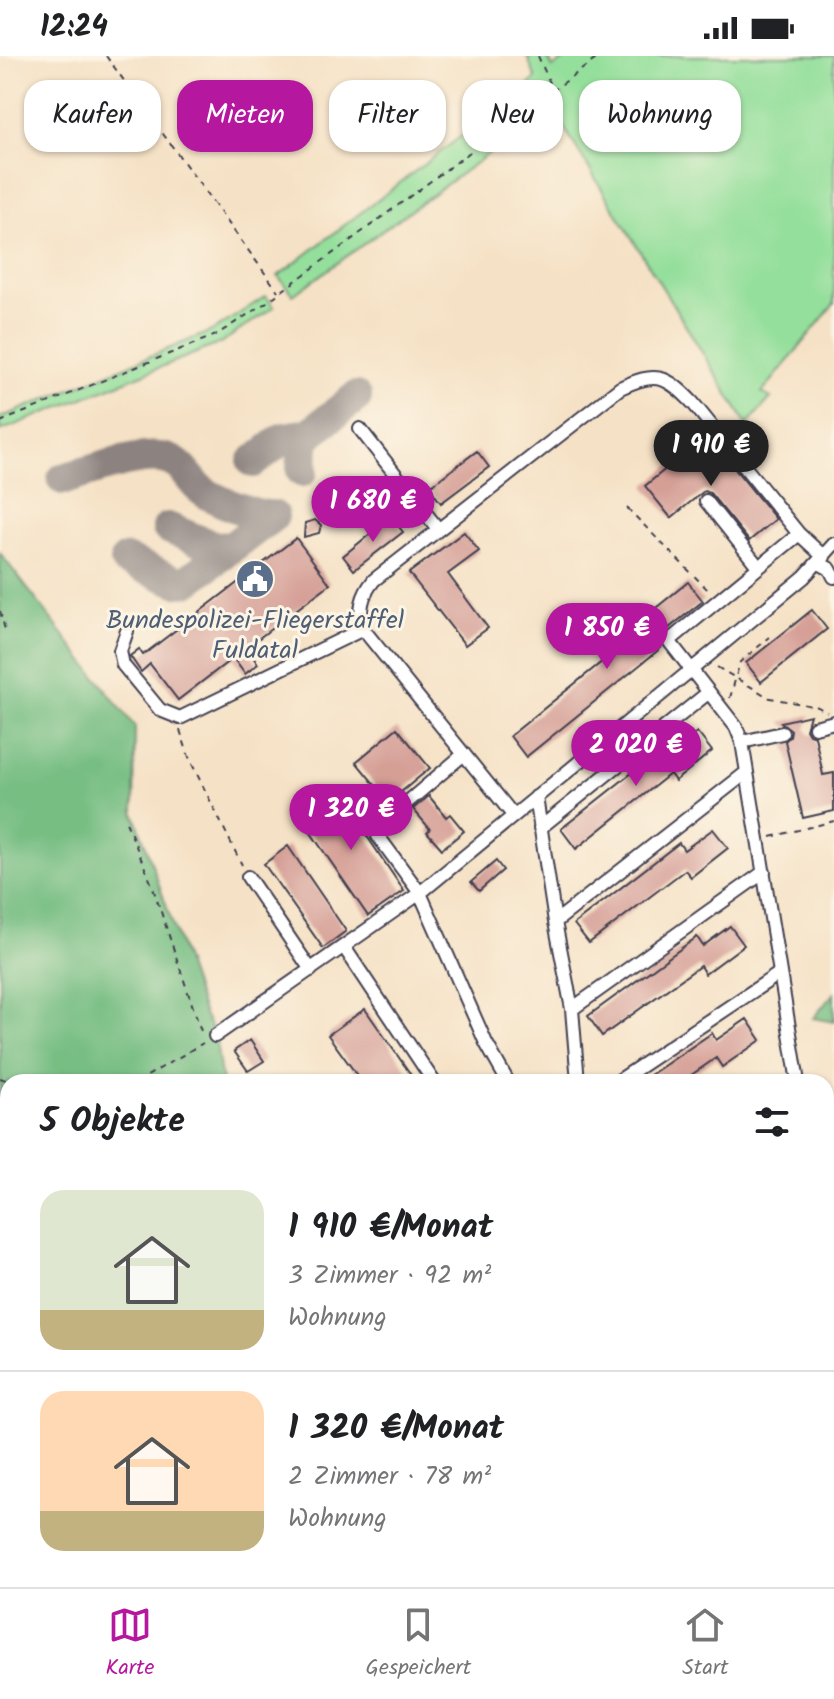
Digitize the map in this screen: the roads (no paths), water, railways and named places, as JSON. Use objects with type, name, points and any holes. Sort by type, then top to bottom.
[{"type":"lane","points":[[513,815],[363,629],[361,609],[365,591],[374,580],[438,529],[620,388],[643,378],[657,378],[676,386],[834,577]]},
{"type":"lane","points":[[360,429],[438,529]]},
{"type":"lane","points":[[706,501],[757,565]]},
{"type":"lane","points":[[797,1074],[742,742],[736,727],[669,641],[757,565],[799,534]]},
{"type":"lane","points":[[215,1036],[420,893],[693,670],[822,560],[834,544]]},
{"type":"lane","points":[[127,631],[120,651],[123,665],[160,710],[180,718],[363,629]]},
{"type":"lane","points":[[540,828],[709,692]]},
{"type":"lane","points":[[815,727],[832,718]]},
{"type":"lane","points":[[742,742],[782,733]]},
{"type":"lane","points":[[464,754],[383,823],[379,830],[380,841],[420,893],[492,1056],[503,1074]]},
{"type":"lane","points":[[555,922],[747,772]]},
{"type":"lane","points":[[536,797],[572,1009],[577,1074]]},
{"type":"lane","points":[[572,1009],[764,872]]},
{"type":"lane","points":[[248,877],[311,970]]},
{"type":"lane","points":[[344,947],[429,1074]]},
{"type":"lane","points":[[629,1074],[780,973]]},
{"type":"place","name":"Bundespolizei-Fliegerstaffel Fuldatal","points":[[255,579]]}]
